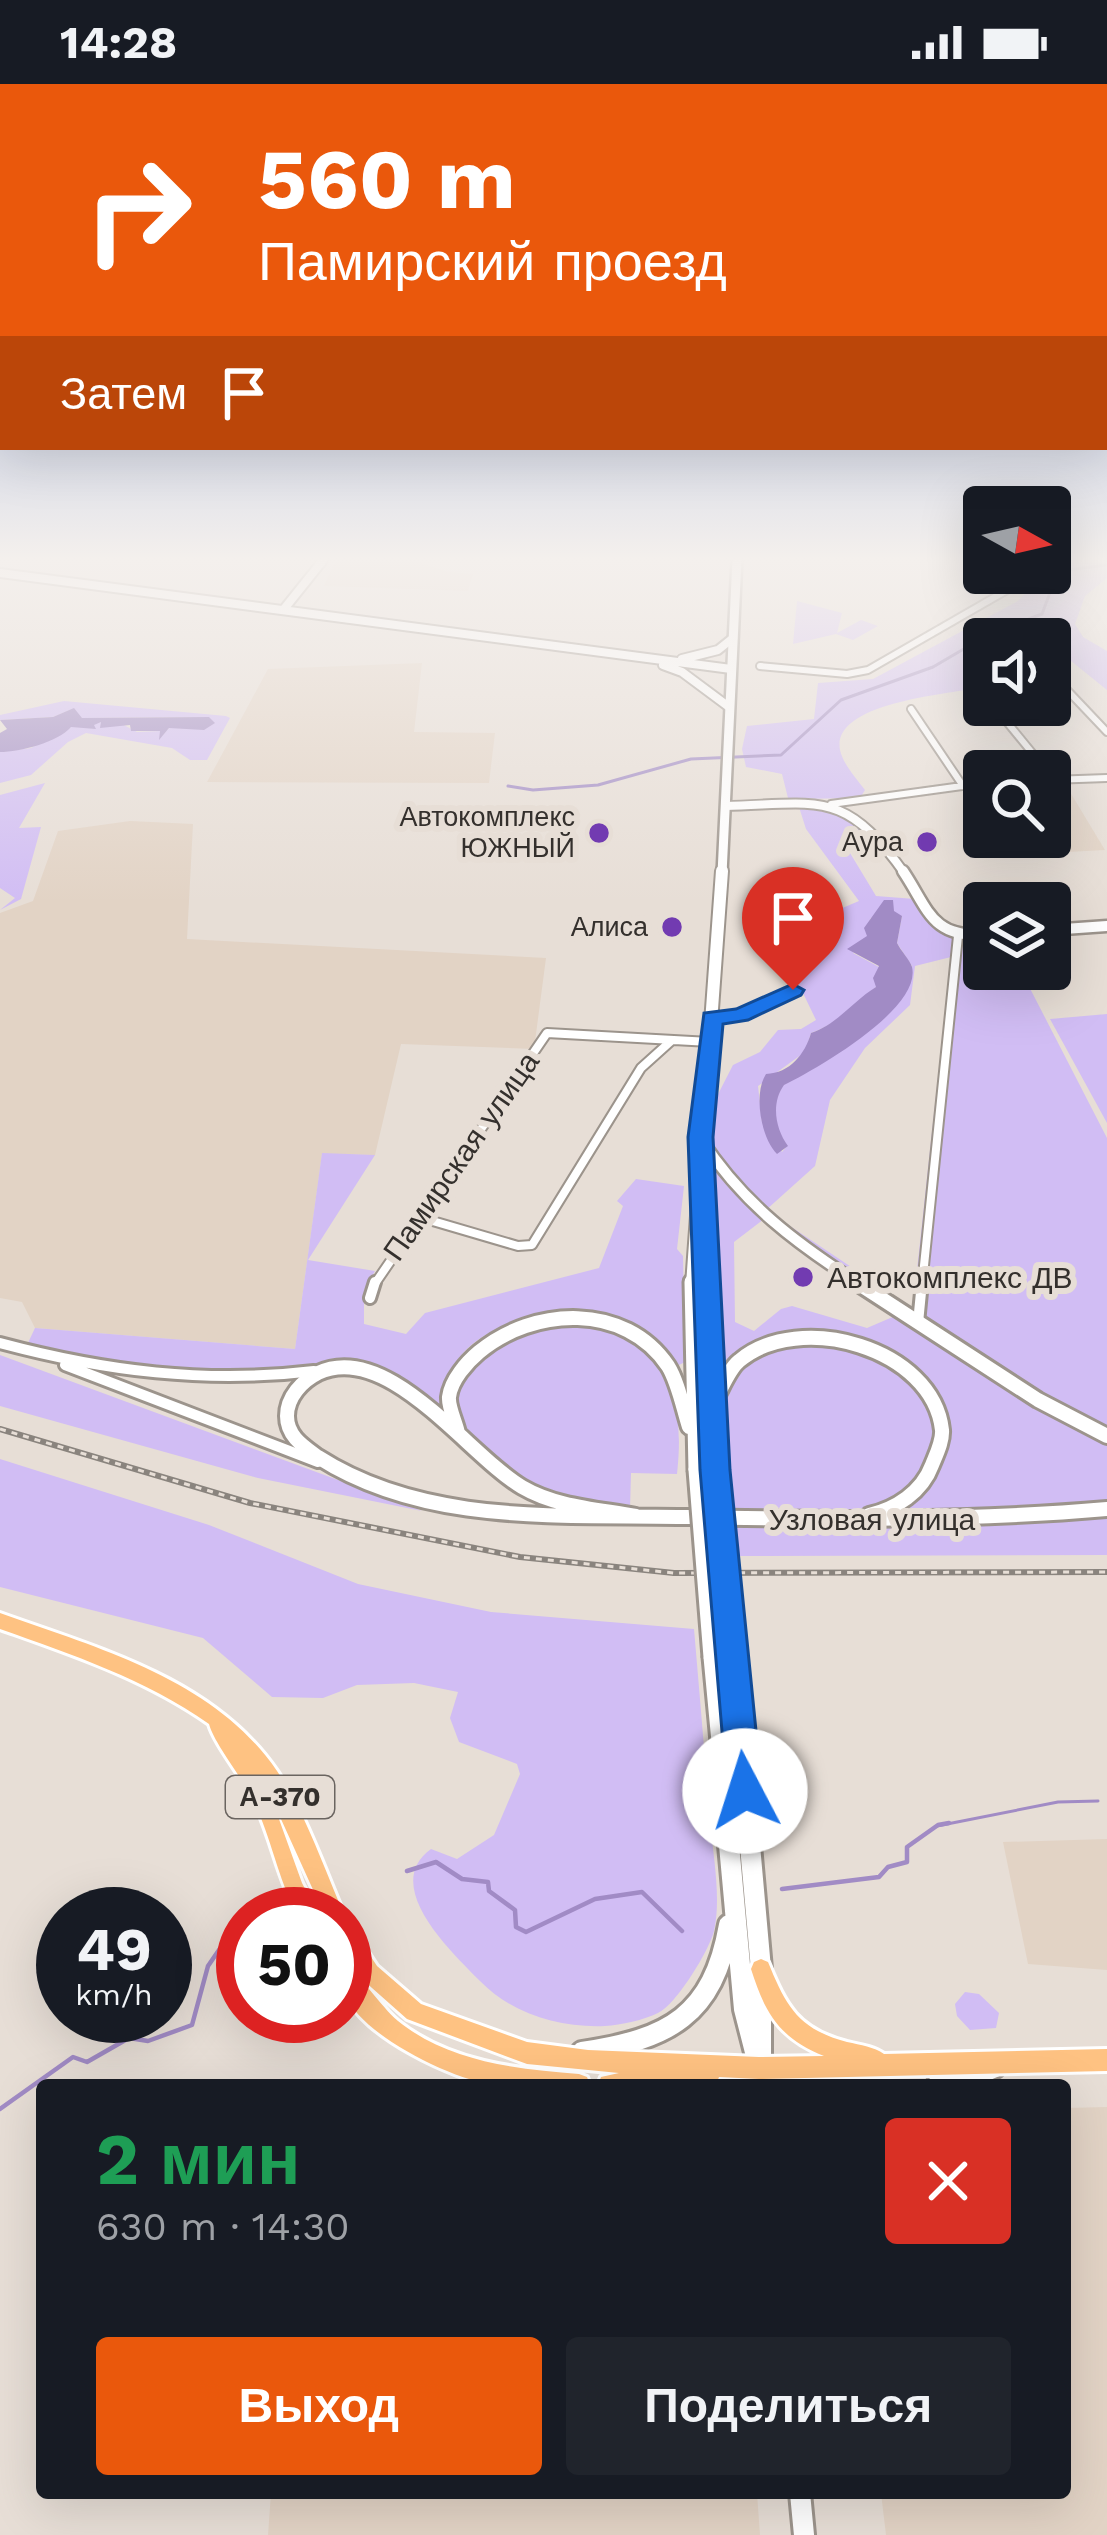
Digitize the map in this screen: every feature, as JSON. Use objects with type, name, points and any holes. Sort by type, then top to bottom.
[{"type":"highway","name":"А-370","points":[[0,1621],[194,1702],[233,1730],[272,1780],[322,1887]]},
{"type":"highway","name":"А-370","points":[[194,1702],[227,1739],[258,1791],[277,1833],[292,1887]]},
{"type":"highway","points":[[761,1969],[770,2001],[782,2020],[807,2038],[835,2050],[902,2064]]},
{"type":"highway","points":[[372,1975],[414,2012],[527,2053],[760,2077]]},
{"type":"highway","points":[[372,2010],[393,2035],[425,2052],[514,2079]]},
{"type":"highway","points":[[722,2079],[902,2064],[1107,2060]]},
{"type":"main road","points":[[731,673],[692,1282],[696,1470],[729,1871],[744,2009],[760,2077]]},
{"type":"main road","points":[[700,1137],[715,1470],[761,1969],[760,2077]]},
{"type":"main road","points":[[553,2055],[651,2041],[681,2024],[706,1999],[729,1931],[729,1871]]},
{"type":"main road","points":[[967,2079],[1007,2062]]},
{"type":"main road","points":[[801,2499],[804,2535]]},
{"type":"street","points":[[684,673],[729,707]]},
{"type":"street","points":[[1071,694],[1107,732]]},
{"type":"street","points":[[725,806],[830,804],[963,786],[911,709]]},
{"type":"street","points":[[1010,726],[1029,750]]},
{"type":"street","points":[[1071,777],[1107,778]]},
{"type":"street","points":[[830,804],[873,829],[941,930],[963,936]]},
{"type":"street","points":[[1071,929],[1107,926]]},
{"type":"street","points":[[918,1323],[958,936]]},
{"type":"street","points":[[712,1018],[740,1015],[793,990]]},
{"type":"street","name":"Памирская улица","points":[[370,1298],[376,1280],[547,1033],[710,1042]]},
{"type":"street","points":[[419,1217],[518,1246],[532,1245],[641,1068],[671,1041]]},
{"type":"street","points":[[700,1137],[729,1183],[764,1219],[1038,1400],[1107,1436]]},
{"type":"street","points":[[469,1449],[453,1426],[449,1402],[459,1374],[476,1350],[517,1325],[567,1317],[596,1319],[645,1337],[674,1372],[687,1412],[696,1470]]},
{"type":"street","points":[[712,1413],[720,1380],[763,1347],[826,1337],[884,1352],[910,1372],[933,1400],[943,1430],[940,1459],[911,1507],[934,1521]]},
{"type":"street","points":[[0,1343],[427,1502],[479,1510],[636,1516]]},
{"type":"street","points":[[20,1349],[146,1376],[196,1379],[351,1367],[390,1378],[469,1449],[527,1490],[636,1516]]},
{"type":"street","points":[[325,1464],[295,1440],[287,1424],[287,1410],[307,1379],[327,1369]]},
{"type":"street","points":[[818,1521],[884,1513],[918,1489]]},
{"type":"street","name":"Узловая улица","points":[[636,1516],[934,1521],[1107,1509]]},
{"type":"shaded area","points":[[266,673],[421,673],[414,732],[495,733],[489,783],[207,782]]},
{"type":"shaded area","points":[[883,673],[963,673],[963,690],[873,711],[842,734],[842,755],[865,790],[860,798],[788,798],[782,774],[746,767],[742,749],[747,726],[814,719],[818,683],[873,679]]},
{"type":"shaded area","points":[[1086,673],[1107,673],[1107,690]]},
{"type":"shaded area","points":[[64,701],[230,718],[207,760],[190,760],[172,748],[86,733],[68,742],[31,775],[0,783],[0,752],[31,748],[71,727],[120,723],[137,732],[160,731],[160,738],[169,728],[209,717],[82,718],[70,710],[53,717],[0,720],[0,715]]},
{"type":"shaded area","points":[[74,708],[82,718],[209,717],[215,723],[204,730],[169,728],[159,740],[160,731],[131,731],[130,725],[100,728],[101,722],[94,725],[96,729],[71,727],[38,745],[0,752],[0,733],[7,729],[0,720],[53,717]]},
{"type":"shaded area","points":[[45,783],[19,828],[41,827],[21,899],[0,910],[15,898],[0,888],[0,795]]},
{"type":"shaded area","points":[[1071,794],[1105,850],[1071,852]]},
{"type":"shaded area","points":[[828,806],[853,818],[872,839],[844,843],[876,896],[915,899],[942,932],[963,937],[963,990],[1031,990],[1107,1138],[1107,1555],[739,1556],[732,1482],[724,1468],[718,1417],[724,1392],[722,1363],[715,1360],[712,1106],[733,1065],[760,1052],[778,1030],[801,1029],[816,1020],[789,964],[790,942],[776,936],[859,901],[806,829],[799,807]],"holes":[[[877,913],[902,916],[897,943],[912,966],[870,1030],[784,1084],[775,1108],[787,1146],[782,1152],[762,1122],[758,1086],[805,1052],[811,1033],[837,1020],[876,987],[879,967],[853,953],[868,936],[870,919]],[[951,957],[913,1307],[911,1307],[766,1210],[815,1166],[830,1100],[865,1048],[910,1005],[915,966]],[[764,1219],[902,1313],[867,1328],[792,1306],[754,1331],[735,1322],[734,1242]]]},
{"type":"shaded area","points":[[130,821],[193,824],[187,939],[546,958],[534,1049],[401,1044],[375,1155],[322,1154],[295,1349],[35,1328],[22,1302],[0,1298],[0,913],[33,901],[58,831]]},
{"type":"shaded area","points":[[884,900],[893,900],[894,911],[902,916],[897,943],[912,967],[911,984],[901,1001],[863,1036],[784,1085],[776,1116],[788,1146],[777,1154],[761,1116],[762,1083],[766,1074],[795,1061],[811,1033],[876,987],[873,978],[879,966],[847,949],[867,936],[864,928]]},
{"type":"shaded area","points":[[1107,1014],[1107,1123],[1050,1019]]},
{"type":"shaded area","points":[[322,1153],[375,1155],[308,1260],[375,1271],[364,1290],[364,1324],[406,1334],[425,1313],[599,1268],[623,1206],[617,1201],[636,1179],[684,1186],[677,1249],[683,1256],[685,1362],[679,1365],[654,1337],[622,1319],[565,1313],[534,1317],[479,1340],[458,1359],[446,1384],[444,1414],[386,1375],[122,1369],[27,1345],[35,1328],[295,1349]]},
{"type":"shaded area","points":[[578,1323],[632,1340],[664,1373],[673,1394],[678,1418],[677,1474],[631,1473],[630,1509],[529,1482],[499,1463],[471,1436],[459,1410],[460,1387],[471,1366],[491,1349],[547,1327]]},
{"type":"shaded area","points":[[0,1355],[422,1511],[258,1478],[0,1406]]},
{"type":"shaded area","points":[[0,1459],[209,1525],[358,1584],[491,1612],[694,1629],[717,1906],[711,1940],[682,1989],[658,2013],[605,2026],[538,2017],[493,1992],[425,1917],[413,1880],[417,1864],[431,1849],[457,1859],[494,1835],[520,1774],[517,1764],[459,1742],[450,1718],[458,1692],[414,1683],[357,1685],[323,1698],[272,1697],[203,1638],[0,1587]]},
{"type":"shaded area","points":[[1107,1839],[1107,1970],[1028,1964],[1003,1842]]},
{"type":"shaded area","points":[[965,1992],[979,1994],[999,2013],[996,2028],[970,2030],[957,2016],[955,2004]]},
{"type":"shaded area","points":[[1107,2107],[1107,2535],[886,2535],[882,2499],[1071,2499],[1071,2108]]},
{"type":"shaded area","points":[[271,2499],[757,2499],[760,2535],[268,2535]]},
{"type":"waterway","points":[[508,786],[533,790],[598,785],[691,759],[781,755],[841,700],[915,673]]},
{"type":"waterway","points":[[937,1826],[1058,1802],[1098,1801]]},
{"type":"waterway","points":[[782,1889],[879,1877],[888,1867],[907,1862],[907,1847],[938,1825],[949,1823]]},
{"type":"waterway","points":[[407,1871],[436,1862],[462,1879],[488,1882],[489,1891],[515,1910],[516,1927],[526,1932],[595,1899],[642,1892],[682,1931]]},
{"type":"waterway","points":[[42,2079],[73,2057],[87,2062],[129,2038],[148,2041],[192,2025],[208,1966],[216,1954]]},
{"type":"waterway","points":[[0,2109],[36,2083]]},
{"type":"railway","points":[[0,1429],[250,1503],[520,1557],[674,1573],[1107,1572]]},
{"type":"place","name":"Автокомплекс ЮЖНЫЙ","points":[[599,833]]},
{"type":"place","name":"Аура","points":[[927,842]]},
{"type":"place","name":"Алиса","points":[[672,927]]},
{"type":"place","name":"Автокомплекс ДВ","points":[[803,1277]]},
{"type":"route","points":[[745,1791],[715,1470],[700,1137],[712,1018],[733,1018],[793,990]]}]
